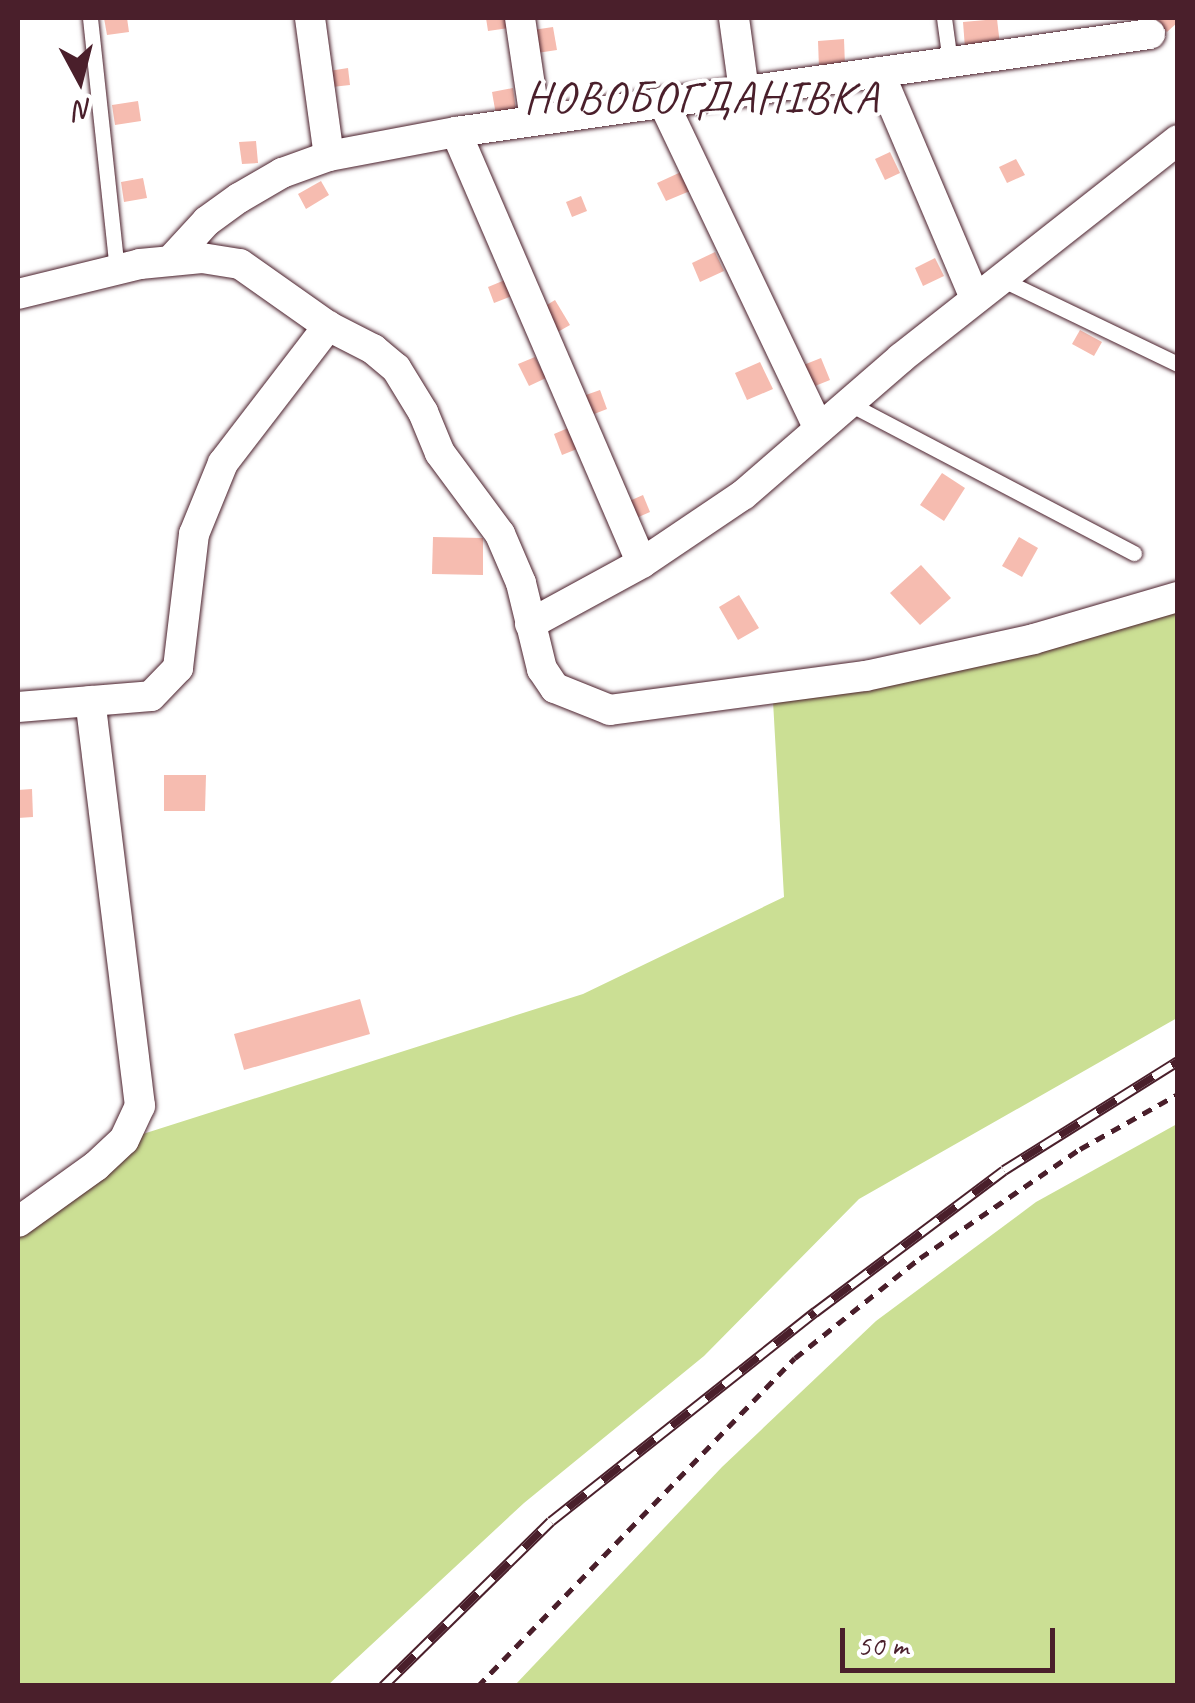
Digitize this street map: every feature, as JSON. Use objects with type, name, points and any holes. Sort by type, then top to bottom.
[{"type":"street","points":[[310,18],[329,156]]},
{"type":"street","points":[[520,18],[535,120]]},
{"type":"street","points":[[734,18],[744,91]]},
{"type":"street","points":[[174,258],[208,221],[239,198],[282,173],[329,156],[535,120],[1150,34]]},
{"type":"street","points":[[879,72],[975,298]]},
{"type":"street","points":[[663,102],[819,428]]},
{"type":"street","points":[[456,132],[642,563]]},
{"type":"street","points":[[530,624],[642,563],[743,494],[975,298],[1176,143]]},
{"type":"street","points":[[18,294],[174,258],[240,264],[328,326],[373,348],[396,368],[423,412],[440,454],[500,534],[521,584],[534,650],[554,688],[610,710],[866,676],[1034,639],[1178,597]]},
{"type":"street","points":[[18,707],[151,696],[178,668],[194,534],[223,463],[328,326]]},
{"type":"street","points":[[18,1222],[96,1166],[124,1140],[140,1106],[90,701]]},
{"type":"lane","points":[[90,18],[117,270]]},
{"type":"lane","points":[[944,18],[950,62]]},
{"type":"lane","points":[[1000,278],[1178,364]]},
{"type":"lane","points":[[848,403],[1134,553]]},
{"type":"path","points":[[478,1686],[795,1358],[920,1258],[1080,1149],[1178,1094]]},
{"type":"green space","points":[[1177,607],[1177,1018],[859,1199],[704,1356],[524,1503],[328,1685],[18,1685],[18,1222],[124,1140],[583,994],[784,897],[773,701]]},
{"type":"green space","points":[[1177,1124],[1177,1685],[515,1685],[722,1467],[876,1321],[1036,1202]]},
{"type":"building","points":[[104,18],[127,18],[129,32],[107,35]]},
{"type":"building","points":[[486,18],[507,18],[509,28],[488,31]]},
{"type":"building","points":[[1153,18],[1178,18],[1178,22],[1167,32]]},
{"type":"building","points":[[997,19],[1000,45],[965,48],[963,22]]},
{"type":"building","points":[[553,27],[557,50],[537,53],[533,30]]},
{"type":"building","points":[[844,39],[845,66],[819,68],[818,41]]},
{"type":"building","points":[[348,68],[350,85],[332,87],[329,71]]},
{"type":"building","points":[[513,88],[516,111],[496,115],[492,92]]},
{"type":"building","points":[[138,101],[141,121],[115,125],[112,105]]},
{"type":"building","points":[[256,141],[258,163],[242,164],[239,142]]},
{"type":"building","points":[[890,152],[900,173],[885,180],[875,159]]},
{"type":"building","points":[[1016,159],[1025,175],[1007,183],[999,167]]},
{"type":"building","points":[[681,172],[690,191],[666,201],[657,183]]},
{"type":"building","points":[[143,178],[147,198],[124,202],[121,182]]},
{"type":"building","points":[[321,181],[329,195],[306,209],[298,194]]},
{"type":"building","points":[[581,196],[587,211],[572,217],[566,202]]},
{"type":"building","points":[[715,252],[724,271],[700,282],[692,263]]},
{"type":"building","points":[[935,258],[944,276],[923,286],[915,268]]},
{"type":"building","points":[[505,280],[512,296],[494,303],[488,287]]},
{"type":"building","points":[[555,300],[570,325],[556,333],[542,308]]},
{"type":"building","points":[[1080,330],[1102,342],[1094,356],[1072,344]]},
{"type":"building","points":[[535,357],[546,378],[529,386],[518,364]]},
{"type":"building","points":[[821,358],[830,380],[805,390],[796,368]]},
{"type":"building","points":[[760,362],[773,389],[747,400],[735,373]]},
{"type":"building","points":[[600,390],[607,409],[589,416],[583,396]]},
{"type":"building","points":[[568,428],[577,449],[562,455],[554,434]]},
{"type":"building","points":[[942,473],[965,488],[944,521],[920,505]]},
{"type":"building","points":[[643,495],[650,512],[634,519],[627,502]]},
{"type":"building","points":[[433,537],[483,538],[483,575],[432,574]]},
{"type":"building","points":[[1019,537],[1038,548],[1022,577],[1002,566]]},
{"type":"building","points":[[921,565],[951,598],[920,625],[890,593]]},
{"type":"building","points":[[739,595],[759,628],[738,640],[719,607]]},
{"type":"building","points":[[164,775],[206,775],[205,811],[164,811]]},
{"type":"building","points":[[32,789],[33,817],[18,818],[18,790]]},
{"type":"building","points":[[360,999],[370,1034],[244,1070],[234,1034]]},
{"type":"railway","points":[[383,1686],[551,1521],[815,1312],[1004,1170],[1178,1061]]},
{"type":"district","name":"НОВОБОГДАНІВКА","points":[[702,98]]}]
